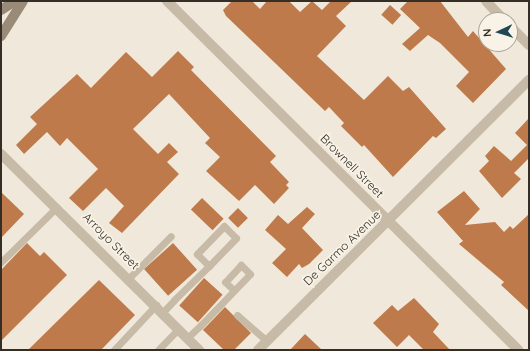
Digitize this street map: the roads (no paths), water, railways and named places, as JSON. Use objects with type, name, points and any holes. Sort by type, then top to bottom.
[{"type":"main road","points":[[1,10],[15,1]]},
{"type":"main road","points":[[1,36],[23,1]]},
{"type":"street","name":"Brownell Street","points":[[167,1],[518,350]]},
{"type":"street","points":[[486,1],[496,12]]},
{"type":"street","points":[[518,34],[529,45]]},
{"type":"street","name":"De Garmo Avenue","points":[[258,350],[529,80]]},
{"type":"street","name":"Arroyo Street","points":[[1,154],[129,278],[199,350]]},
{"type":"lane","points":[[1,262],[57,207]]},
{"type":"lane","points":[[114,350],[208,266],[236,238],[224,226],[196,254],[208,266]]},
{"type":"lane","points":[[129,278],[170,236]]},
{"type":"lane","points":[[187,338],[234,290]]},
{"type":"lane","points":[[237,315],[266,341]]},
{"type":"lane","points":[[158,350],[178,329]]}]
